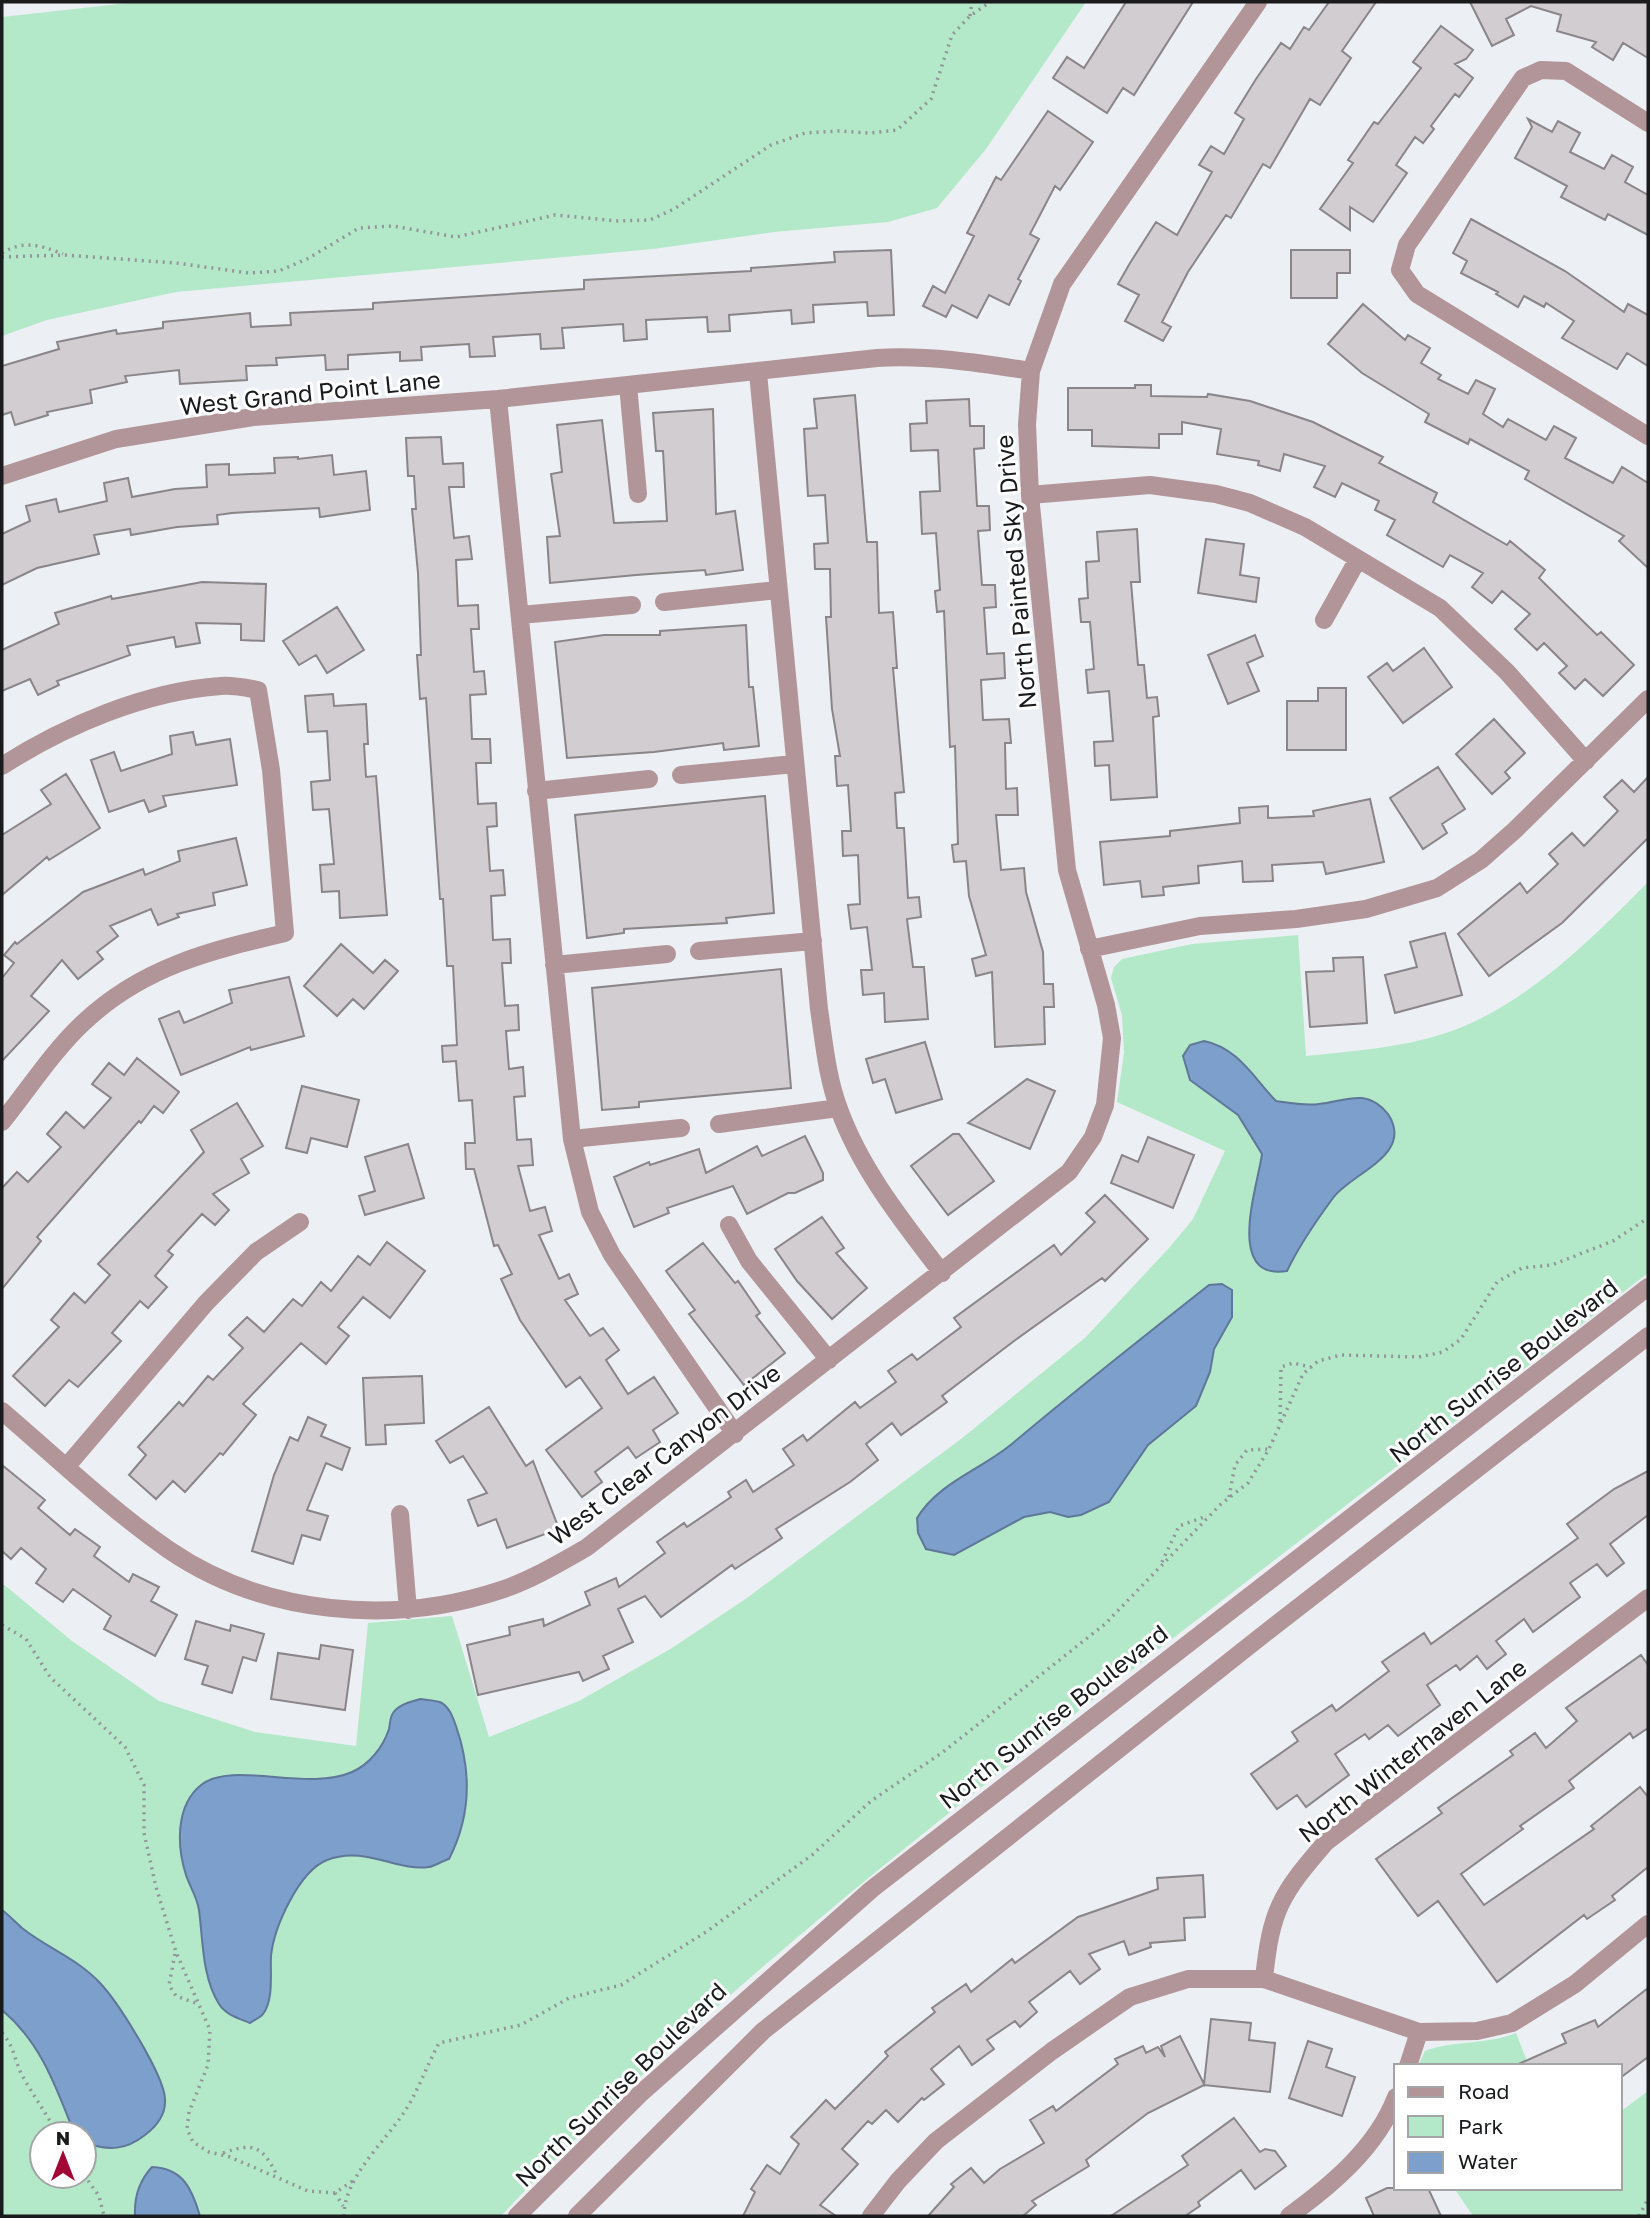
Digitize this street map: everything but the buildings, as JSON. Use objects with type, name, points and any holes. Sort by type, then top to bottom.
[{"type":"street","name":"North Painted Sky Drive","points":[[1089,949],[1068,870],[1030,495],[1027,424],[1031,371],[1062,284],[1258,2]]},
{"type":"street","points":[[1648,123],[1566,71],[1541,70],[1523,78],[1407,245],[1400,270],[1417,294],[1648,436]]},
{"type":"street","name":"West Grand Point Lane","points":[[2,476],[116,439],[253,417],[498,398],[913,356],[960,359],[1031,371]]},
{"type":"street","points":[[758,373],[819,1009],[838,1108],[852,1140],[891,1206],[942,1273]]},
{"type":"street","points":[[628,385],[638,494]]},
{"type":"street","points":[[498,398],[572,1139],[590,1212],[612,1255],[735,1434]]},
{"type":"street","points":[[1030,495],[1150,485],[1216,494],[1250,503],[1305,527],[1440,608],[1507,672],[1586,761]]},
{"type":"street","points":[[1325,620],[1358,559]]},
{"type":"street","points":[[664,602],[777,590]]},
{"type":"street","points":[[520,615],[632,605]]},
{"type":"street","points":[[2,766],[38,743],[134,703],[222,685],[258,690],[271,769],[285,933],[203,952],[146,977],[83,1023],[2,1122]]},
{"type":"street","points":[[1089,949],[1200,926],[1296,919],[1366,909],[1437,888],[1481,860],[1648,699]]},
{"type":"street","points":[[681,775],[794,764]]},
{"type":"street","points":[[536,791],[649,779]]},
{"type":"street","points":[[699,951],[813,941]]},
{"type":"street","name":"West Clear Canyon Drive","points":[[2,1411],[170,1551],[224,1580],[314,1607],[408,1610],[499,1591],[536,1577],[586,1548],[1069,1172],[1093,1137],[1105,1104],[1112,1038],[1089,949]]},
{"type":"street","points":[[554,965],[667,954]]},
{"type":"street","points":[[719,1124],[838,1108]]},
{"type":"street","points":[[572,1139],[681,1128]]},
{"type":"street","points":[[67,1466],[206,1303],[256,1252],[300,1222]]},
{"type":"street","points":[[729,1225],[749,1261],[829,1360]]},
{"type":"street","name":"North Sunrise Boulevard","points":[[517,2216],[639,2094],[872,1889],[1648,1287]]},
{"type":"street","points":[[578,2216],[763,2031],[1237,1655],[1648,1336]]},
{"type":"street","points":[[400,1514],[408,1610]]},
{"type":"street","name":"North Winterhaven Lane","points":[[1264,1979],[1269,1931],[1280,1902],[1295,1878],[1326,1842],[1648,1598]]},
{"type":"street","points":[[872,2216],[898,2181],[936,2141],[1052,2051],[1130,1997],[1188,1979],[1264,1979],[1419,2032],[1477,2031],[1512,2022],[1575,1984],[1648,1924]]},
{"type":"street","points":[[1409,2064],[1419,2032]]},
{"type":"street","points":[[1289,2216],[1322,2192],[1367,2147],[1394,2102]]},
{"type":"path","points":[[970,16],[972,2]]},
{"type":"path","points":[[2,255],[65,255],[176,263],[249,273],[279,271],[307,259],[359,228],[393,226],[456,237],[555,215],[618,221],[650,220],[674,208],[771,145],[804,133],[897,130],[931,99],[952,34],[970,16],[990,2]]},
{"type":"path","points":[[2,255],[13,247],[35,244],[65,255]]},
{"type":"path","points":[[344,2208],[356,2179],[405,2110],[439,2043],[521,2025],[569,1998],[621,1985],[706,1932],[812,1855],[872,1801],[943,1752],[1105,1624],[1210,1515],[1248,1483],[1269,1449],[1303,1374],[1318,1361],[1341,1355],[1419,1357],[1443,1352],[1461,1339],[1497,1282],[1522,1268],[1552,1265],[1595,1249],[1613,1241],[1648,1218]]},
{"type":"path","points":[[1280,1423],[1281,1367],[1293,1363],[1311,1367]]},
{"type":"path","points":[[1229,1497],[1234,1465],[1247,1450],[1269,1449]]},
{"type":"path","points":[[1161,1564],[1179,1527],[1210,1515]]},
{"type":"path","points":[[2,1625],[26,1639],[50,1677],[108,1728],[125,1747],[144,1785],[144,1833],[149,1860],[176,1952],[210,2029],[208,2065],[189,2112],[187,2129],[193,2142],[209,2152],[221,2154],[308,2190],[335,2193],[341,2198],[344,2216]]},
{"type":"path","points":[[176,1952],[169,1985],[176,1996],[198,2004]]},
{"type":"path","points":[[2,2033],[13,2050],[24,2079],[50,2120]]},
{"type":"path","points":[[221,2154],[245,2146],[257,2149],[268,2159],[277,2176]]},
{"type":"path","points":[[335,2193],[356,2179]]},
{"type":"path","points":[[95,2190],[104,2216]]},
{"type":"path","points":[[1639,2216],[1648,2199]]},
{"type":"green space","points":[[137,2],[1086,2],[986,149],[937,208],[888,222],[774,232],[653,249],[176,292],[47,320],[2,336],[2,17]]},
{"type":"green space","points":[[1648,882],[1648,1273],[1080,1710],[854,1890],[708,2015],[637,2080],[501,2216],[2,2216],[2,1583],[72,1641],[159,1701],[255,1732],[356,1746],[368,1623],[452,1616],[489,1737],[579,1701],[672,1648],[747,1598],[961,1439],[1086,1337],[1193,1219],[1225,1151],[1117,1102],[1124,1053],[1122,1015],[1111,978],[1114,967],[1122,959],[1192,944],[1298,935],[1306,1056],[1410,1043],[1443,1034],[1501,1007],[1528,990],[1579,949]]},
{"type":"green space","points":[[1516,2033],[1528,2064],[1419,2064],[1425,2051],[1447,2045]]},
{"type":"green space","points":[[1648,2091],[1648,2216],[1473,2216],[1455,2190],[1622,2190],[1622,2110]]},
{"type":"water","points":[[1204,1041],[1236,1057],[1276,1101],[1313,1105],[1362,1098],[1376,1103],[1386,1111],[1394,1128],[1393,1141],[1387,1152],[1333,1198],[1287,1271],[1268,1270],[1256,1261],[1250,1247],[1249,1228],[1262,1154],[1238,1115],[1190,1080],[1183,1056],[1190,1045]]},
{"type":"water","points":[[1222,1284],[1232,1290],[1232,1317],[1214,1349],[1210,1372],[1196,1406],[1148,1445],[1109,1502],[1081,1515],[1068,1517],[1050,1512],[1024,1517],[954,1555],[926,1549],[918,1533],[917,1518],[937,1495],[1013,1443],[1209,1285]]},
{"type":"water","points":[[420,1699],[440,1702],[451,1713],[465,1760],[465,1810],[462,1827],[449,1859],[417,1868],[354,1855],[327,1860],[317,1866],[298,1888],[277,1930],[271,1956],[270,1994],[263,2014],[250,2023],[229,2014],[219,2004],[209,1982],[198,1905],[183,1864],[180,1827],[186,1804],[201,1785],[215,1778],[251,1775],[314,1779],[352,1772],[370,1760],[379,1748],[389,1729],[391,1716],[398,1707]]},
{"type":"water","points":[[2,1910],[22,1928],[72,1960],[108,1992],[139,2039],[163,2088],[164,2110],[157,2124],[131,2144],[117,2148],[98,2146],[98,2120],[69,2120],[53,2080],[36,2050],[27,2036],[2,2010]]},
{"type":"water","points":[[152,2167],[171,2171],[185,2182],[200,2216],[135,2216],[138,2190]]}]
